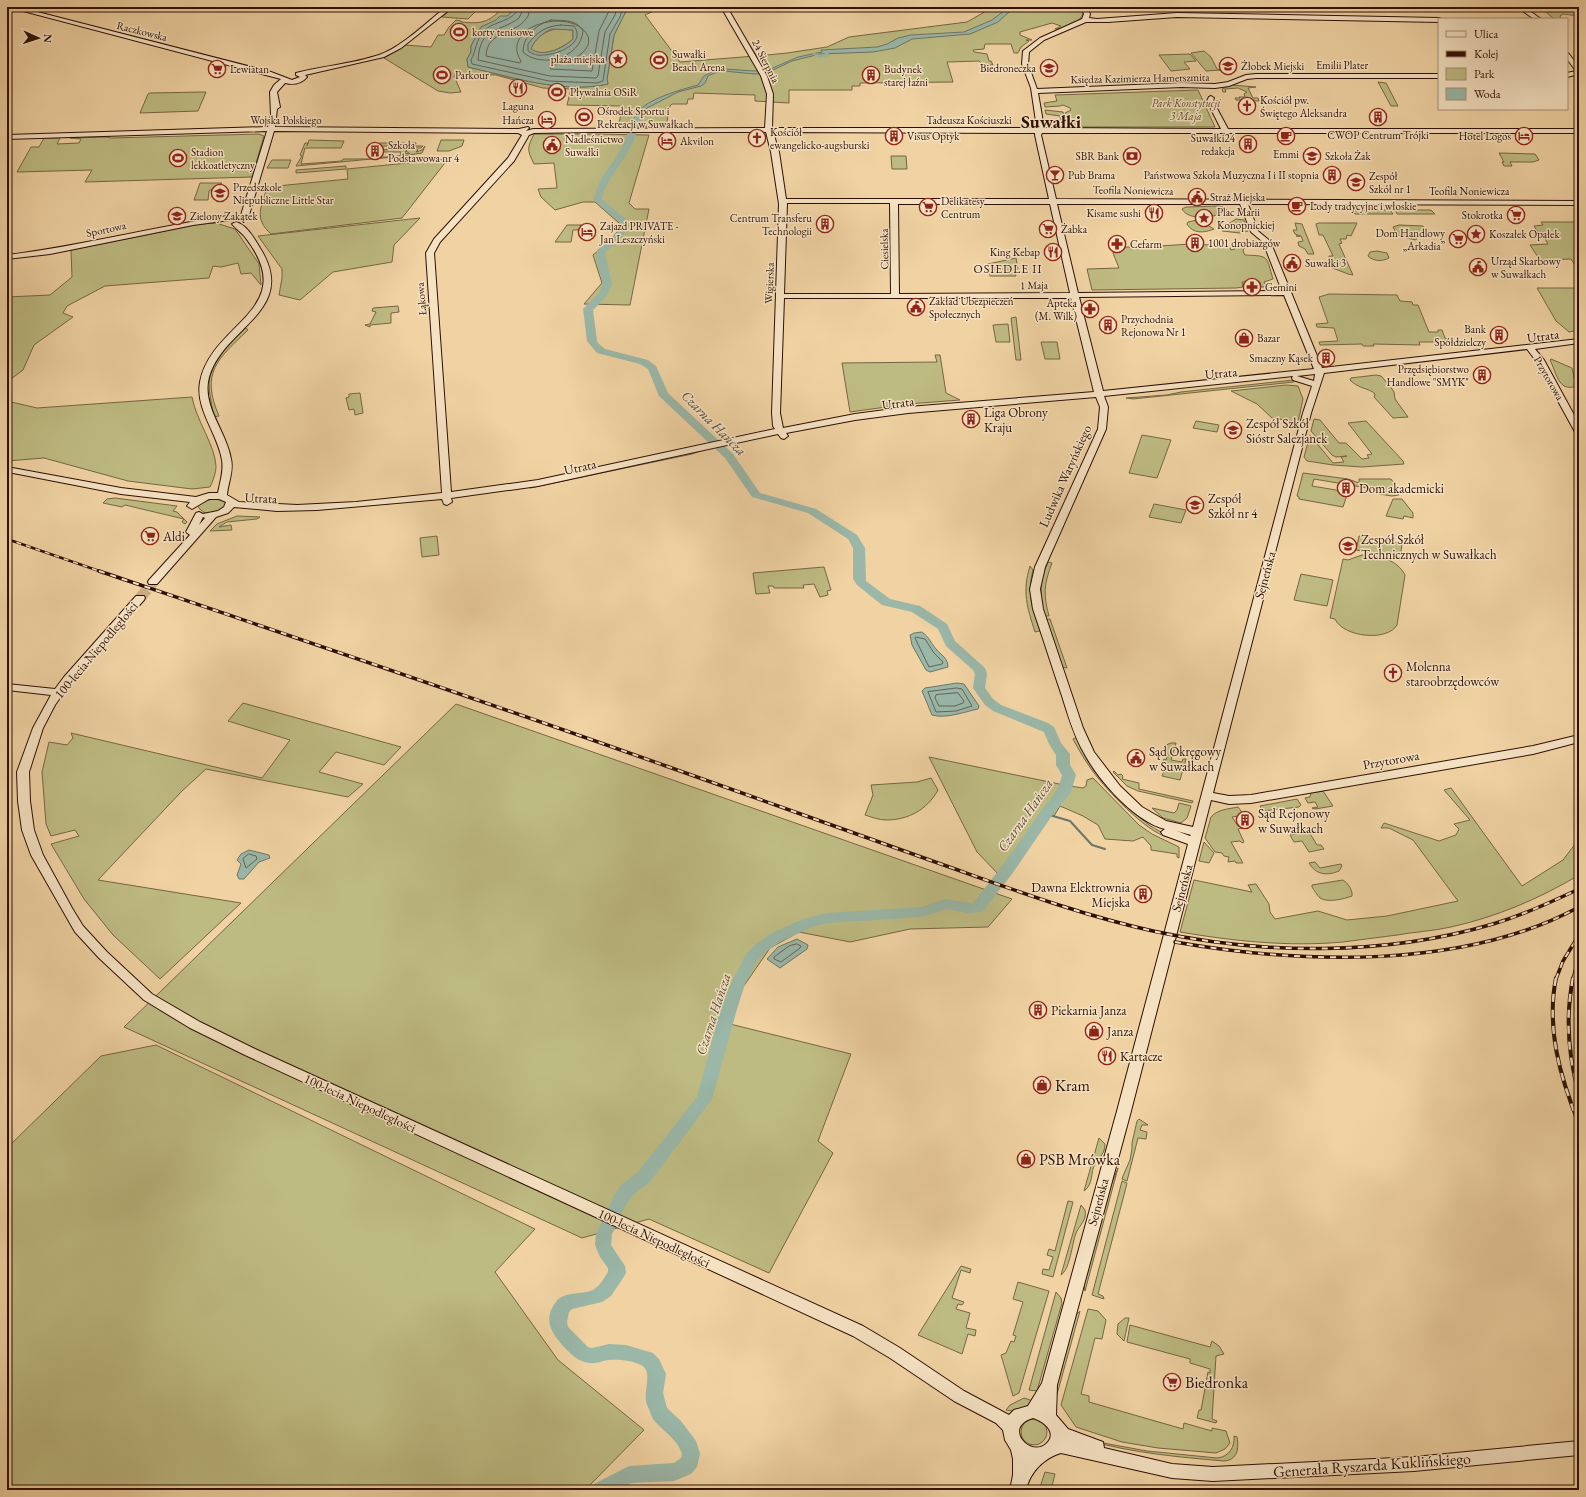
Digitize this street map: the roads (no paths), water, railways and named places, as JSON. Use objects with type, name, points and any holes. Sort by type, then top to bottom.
[{"type":"street","name":"Raczkowska","points":[[11,7],[269,73],[287,79]]},
{"type":"street","points":[[8,469],[27,476],[120,496],[195,503],[212,496],[222,496],[228,465],[209,414],[204,385],[206,372],[213,358],[226,341],[252,316],[267,292],[269,279],[267,267],[246,232],[236,224],[243,212],[274,130],[273,91],[287,79],[298,81],[301,76],[382,56],[399,47],[450,7]]},
{"type":"street","name":"24 Sierpnia","points":[[724,7],[764,76],[770,94],[768,127],[770,131]]},
{"type":"street","points":[[1084,7],[1087,14],[1085,20],[1108,21],[1177,15],[1438,20]]},
{"type":"street","points":[[1520,7],[1536,18]]},
{"type":"street","name":"Ludwika Waryńskiego","points":[[1085,20],[1042,40],[1026,51],[1025,64],[1034,91],[1041,126],[1038,134],[1104,409],[1102,429],[1040,567],[1035,589],[1040,617],[1089,753],[1116,788],[1142,815],[1159,828],[1195,837]]},
{"type":"street","points":[[1568,57],[1571,62],[1574,76]]},
{"type":"street","name":"Emilii Plater","points":[[1246,77],[1321,75],[1438,76]]},
{"type":"street","name":"Księdza Kazimierza Hamerszmita","points":[[1034,91],[1182,85],[1224,85],[1246,77]]},
{"type":"street","points":[[1206,86],[1211,98],[1210,101],[1226,131]]},
{"type":"street","name":"Wojska Polskiego","points":[[274,130],[483,130]]},
{"type":"street","name":"Wojska Polskiego","points":[[7,137],[274,130],[483,130]]},
{"type":"street","points":[[483,130],[526,132]]},
{"type":"street","name":"Tadeusza Kościuszki","points":[[526,132],[1039,130],[1579,131]]},
{"type":"street","name":"Wigierska","points":[[770,131],[775,152],[782,201],[776,413],[777,426],[782,433]]},
{"type":"street","name":"Łąkowa","points":[[447,499],[430,253],[437,241],[511,160],[526,132]]},
{"type":"street","name":"Teofila Noniewicza","points":[[782,201],[1579,203]]},
{"type":"street","name":"Ciesielska","points":[[894,201],[895,296]]},
{"type":"street","name":"Sejneńska","points":[[1033,1411],[1048,1384],[1124,1111],[1315,378],[1310,362],[1312,351],[1265,240],[1256,232],[1244,202]]},
{"type":"street","points":[[227,220],[243,212]]},
{"type":"street","points":[[243,212],[246,232]]},
{"type":"street","name":"Sportowa","points":[[7,257],[50,252],[193,223],[227,220],[236,224]]},
{"type":"street","name":"1 Maja","points":[[780,296],[1287,293]]},
{"type":"street","name":"Utrata","points":[[1531,349],[1579,341]]},
{"type":"street","name":"Utrata","points":[[1100,396],[1193,385],[1315,378],[1365,367],[1579,345]]},
{"type":"street","name":"Przytorowa","points":[[1531,349],[1556,388],[1579,432]]},
{"type":"street","name":"Utrata","points":[[199,515],[213,515],[228,507],[319,513],[447,499],[510,494],[577,481],[727,445],[856,417],[908,410],[1100,396],[1296,378],[1315,378]]},
{"type":"street","points":[[212,496],[224,480]]},
{"type":"street","name":"Utrata","points":[[222,496],[230,500],[228,507]]},
{"type":"street","points":[[174,558],[197,522],[199,515],[193,512],[195,503]]},
{"type":"street","points":[[153,582],[213,515]]},
{"type":"street","name":"100-lecia Niepodległości","points":[[140,598],[58,693],[38,728],[25,766],[23,784],[26,822],[37,855],[79,929],[118,970],[148,997],[195,1025],[858,1331],[895,1353],[959,1396],[1009,1421]]},
{"type":"street","points":[[7,687],[58,693]]},
{"type":"street","name":"Przytorowa","points":[[1206,795],[1229,800],[1251,799],[1533,750],[1561,744],[1579,738]]},
{"type":"street","name":"Sejneńska","points":[[1048,1384],[1048,1416]]},
{"type":"street","points":[[1033,1411],[1048,1416],[1057,1429],[1058,1440],[1054,1448],[1045,1454],[1028,1454],[1019,1449],[1012,1441],[1009,1421],[1023,1413],[1033,1411]]},
{"type":"street","name":"Generała Ryszarda Kuklińskiego","points":[[1057,1429],[1063,1434],[1077,1440],[1141,1463]]},
{"type":"street","name":"Generała Ryszarda Kuklińskiego","points":[[1054,1448],[1062,1446],[1075,1448],[1172,1471],[1193,1474],[1414,1464],[1579,1448]]},
{"type":"street","points":[[1019,1449],[1021,1463],[1019,1486]]},
{"type":"street","points":[[1019,1486],[1029,1466],[1040,1455]]},
{"type":"water","points":[[517,7],[628,7],[614,35],[607,79],[608,84],[591,87],[556,86],[468,67],[467,59],[471,52],[471,46],[481,27],[496,20],[500,16],[507,16]],"holes":[[[549,30],[573,30],[573,39],[564,46],[553,51],[536,52],[531,49],[537,40]]]},
{"type":"water","points":[[1020,7],[1009,12],[998,22],[970,34],[912,39],[895,48],[873,52],[820,54],[792,61],[767,73],[754,74],[724,71],[715,73],[708,76],[705,83],[701,86],[678,92],[647,108],[643,112],[635,131],[630,131],[637,113],[648,103],[665,95],[698,85],[704,76],[712,72],[724,69],[754,71],[768,70],[798,57],[822,52],[821,50],[877,47],[898,38],[911,35],[964,32],[992,20],[1008,8]]},
{"type":"water","points":[[922,632],[946,659],[948,667],[930,672],[926,670],[912,645],[910,635]]},
{"type":"water","points":[[957,683],[964,684],[979,706],[978,709],[949,716],[932,715],[922,691],[925,688]]},
{"type":"water","points":[[249,850],[269,855],[270,858],[259,862],[244,879],[239,879],[237,875],[241,864],[237,860],[241,854]]},
{"type":"water","points":[[797,939],[808,945],[807,949],[780,968],[767,959],[778,947]]},
{"type":"waterway","name":"Czarna Hańcza","points":[[814,54],[819,57],[828,55],[826,52]]},
{"type":"waterway","name":"Czarna Hańcza","points":[[601,1490],[629,1475],[674,1472],[684,1468],[690,1461],[691,1454],[689,1447],[675,1427],[660,1413],[655,1401],[654,1393],[657,1374],[653,1365],[647,1359],[626,1353],[609,1352],[592,1356],[583,1354],[560,1331],[558,1322],[559,1314],[562,1307],[567,1303],[596,1297],[605,1291],[617,1273],[616,1266],[603,1245],[604,1234],[620,1201],[628,1189],[644,1177],[704,1099],[729,1009],[738,984],[751,958],[761,948],[775,938],[808,923],[827,918],[922,912],[945,904],[952,904],[967,908],[977,908],[1007,871],[1046,814],[1066,789],[1069,775],[1063,765],[1063,754],[1055,744],[1049,730],[1043,726],[997,708],[989,702],[979,688],[981,674],[979,668],[950,643],[943,627],[916,609],[886,602],[861,583],[859,579],[859,548],[853,537],[812,511],[756,495],[729,456],[663,394],[652,368],[644,362],[601,351],[592,341],[588,309],[603,295],[607,284],[600,255],[602,250],[612,243],[624,229],[624,222],[598,200],[599,193],[605,179],[626,148],[639,116]]},
{"type":"waterway","points":[[1046,814],[1070,821],[1092,845],[1105,849]]},
{"type":"tunnel","points":[[140,598],[153,582]]},
{"type":"railway","points":[[7,539],[102,572]]},
{"type":"railway","points":[[99,571],[525,716],[1018,891],[1072,909],[1126,925],[1153,931],[1237,945],[1280,948],[1367,947],[1410,942],[1493,924],[1526,912],[1579,889]]},
{"type":"railway","points":[[1175,942],[1275,955],[1328,957],[1381,956],[1433,952],[1485,942],[1534,927],[1579,907]]},
{"type":"railway","points":[[1556,979],[1563,961],[1579,935]]},
{"type":"railway","points":[[1573,979],[1579,957]]},
{"type":"railway","points":[[1556,978],[1553,997],[1554,1034],[1561,1070],[1579,1124]]},
{"type":"railway","points":[[1573,978],[1568,1022],[1572,1065],[1579,1094]]},
{"type":"place","name":"korty tenisowe","points":[[459,32]]},
{"type":"place","name":"plaża miejska","points":[[618,59]]},
{"type":"place","name":"Suwałki Beach Arena","points":[[659,60]]},
{"type":"place","name":"Żłobek Miejski","points":[[1228,66]]},
{"type":"place","name":"Biedroneczka","points":[[1049,68]]},
{"type":"place","name":"Lewiatan","points":[[217,69]]},
{"type":"place","name":"Parkour","points":[[442,75]]},
{"type":"place","name":"Budynek starej łaźni","points":[[871,75]]},
{"type":"place","name":"Laguna","points":[[518,88]]},
{"type":"place","name":"Pływalnia OSiR","points":[[557,92]]},
{"type":"place","name":"Kościół pw. Świętego Aleksandra","points":[[1247,106]]},
{"type":"place","name":"Ośrodek Sportu i Rekreacji w Suwałkach","points":[[584,117]]},
{"type":"place","name":"CWOP Centrum Trójki","points":[[1378,117]]},
{"type":"place","name":"Hańcza","points":[[547,120]]},
{"type":"place","name":"Visus Optyk","points":[[894,136]]},
{"type":"place","name":"Emmi","points":[[1286,136]]},
{"type":"place","name":"Hotel Logos","points":[[1524,136]]},
{"type":"place","name":"Kościół ewangelicko-augsburski","points":[[757,138]]},
{"type":"place","name":"Akvilon","points":[[667,141]]},
{"type":"place","name":"Suwałki24 redakcja","points":[[1248,144]]},
{"type":"place","name":"Nadleśnictwo Suwałki","points":[[552,145]]},
{"type":"place","name":"Szkoła Podstawowa nr 4","points":[[375,151]]},
{"type":"place","name":"SBR Bank","points":[[1132,156]]},
{"type":"place","name":"Szkoła Żak","points":[[1312,156]]},
{"type":"place","name":"Stadion lekkoatletyczny","points":[[178,158]]},
{"type":"place","name":"Pub Brama","points":[[1055,175]]},
{"type":"place","name":"Państwowa Szkoła Muzyczna I i II stopnia","points":[[1332,175]]},
{"type":"place","name":"Zespół Szkół nr 1","points":[[1356,182]]},
{"type":"place","name":"Przedszkole Niepubliczne Little Star","points":[[220,193]]},
{"type":"place","name":"Straż Miejska","points":[[1197,197]]},
{"type":"place","name":"Lody tradycyjne i włoskie","points":[[1297,206]]},
{"type":"place","name":"Delikatesy Centrum","points":[[928,207]]},
{"type":"place","name":"Kisame sushi","points":[[1154,213]]},
{"type":"place","name":"Stokrotka","points":[[1516,215]]},
{"type":"place","name":"Zielony Zakątek","points":[[177,216]]},
{"type":"place","name":"Plac Marii Konopnickiej","points":[[1204,218]]},
{"type":"place","name":"Centrum Transferu Technologii","points":[[825,224]]},
{"type":"place","name":"Żabka","points":[[1048,229]]},
{"type":"place","name":"Zajazd PRIVATE - Jan Leszczyński","points":[[587,232]]},
{"type":"place","name":"Koszałek Opałek","points":[[1476,234]]},
{"type":"place","name":"Dom Handlowy „Arkadia”","points":[[1458,239]]},
{"type":"place","name":"1001 drobiazgów","points":[[1195,243]]},
{"type":"place","name":"Cefarm","points":[[1117,244]]},
{"type":"place","name":"King Kebap","points":[[1053,252]]},
{"type":"place","name":"Suwałki 3","points":[[1292,263]]},
{"type":"place","name":"Urząd Skarbowy w Suwałkach","points":[[1478,267]]},
{"type":"place","name":"Gemini","points":[[1252,287]]},
{"type":"place","name":"Zakład Ubezpieczeń Społecznych","points":[[916,307]]},
{"type":"place","name":"Apteka (M. Wilk)","points":[[1090,309]]},
{"type":"place","name":"Przychodnia Rejonowa Nr 1","points":[[1108,325]]},
{"type":"place","name":"Bank Spółdzielczy","points":[[1499,335]]},
{"type":"place","name":"Bazar","points":[[1244,338]]},
{"type":"place","name":"Smaczny Kąsek","points":[[1326,358]]},
{"type":"place","name":"Przędsiębiorstwo Handlowe \"SMYK\"","points":[[1482,375]]},
{"type":"place","name":"Liga Obrony Kraju","points":[[971,419]]},
{"type":"place","name":"Zespół Szkół Sióstr Salezjanek","points":[[1233,430]]},
{"type":"place","name":"Dom akademicki","points":[[1346,488]]},
{"type":"place","name":"Zespół Szkół nr 4","points":[[1195,505]]},
{"type":"place","name":"Aldi","points":[[150,536]]},
{"type":"place","name":"Zespół Szkół Technicznych w Suwałkach","points":[[1348,546]]},
{"type":"place","name":"Molenna staroobrzędowców","points":[[1393,673]]},
{"type":"place","name":"Sąd Okręgowy w Suwałkach","points":[[1136,758]]},
{"type":"place","name":"Sąd Rejonowy w Suwałkach","points":[[1245,820]]},
{"type":"place","name":"Dawna Elektrownia Miejska","points":[[1143,894]]},
{"type":"place","name":"Piekarnia Janza","points":[[1038,1010]]},
{"type":"place","name":"Janza","points":[[1094,1031]]},
{"type":"place","name":"Kartacze","points":[[1107,1056]]},
{"type":"place","name":"Kram","points":[[1042,1085]]},
{"type":"place","name":"PSB Mrówka","points":[[1026,1159]]},
{"type":"place","name":"Biedronka","points":[[1172,1382]]},
{"type":"district","name":"Suwałki","points":[[1051,121]]},
{"type":"district","name":"OSIEDLE II","points":[[1008,269]]},
{"type":"park label","name":"Park Konstytucji 3 Maja","points":[[1186,109]]}]
